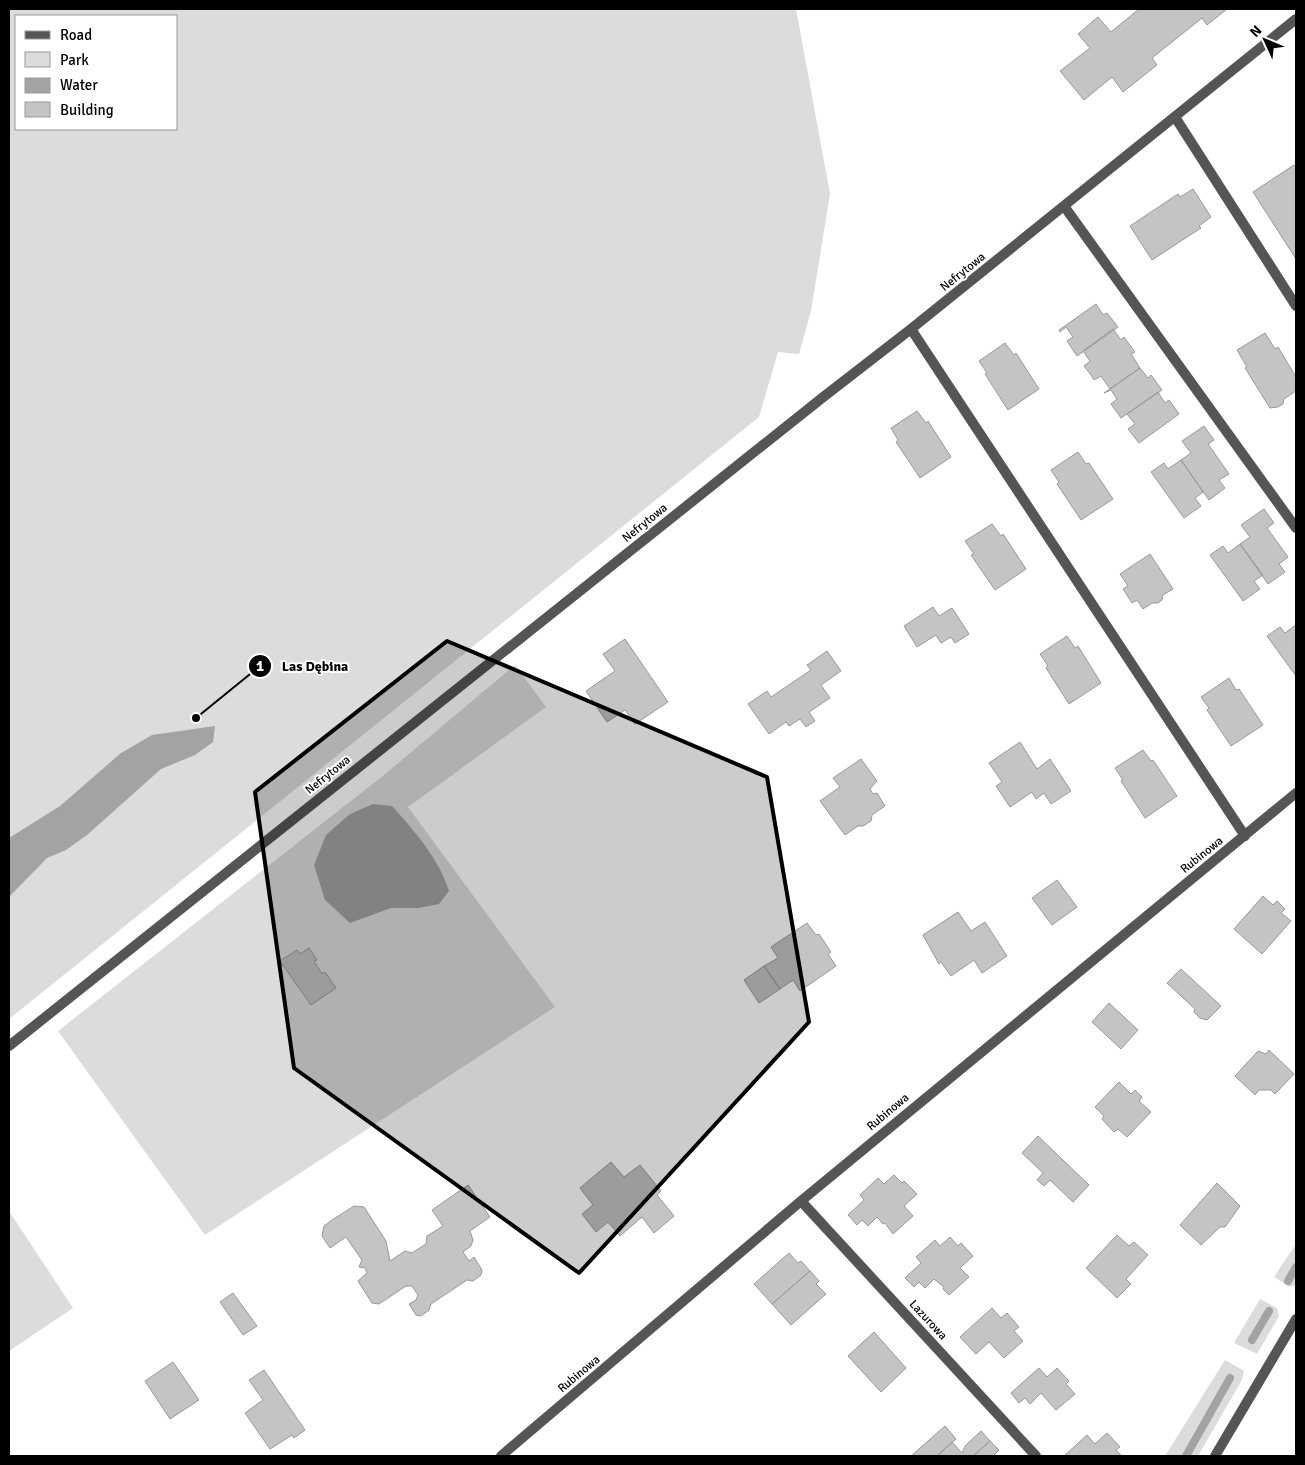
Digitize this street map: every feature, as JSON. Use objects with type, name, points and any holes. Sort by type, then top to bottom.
[{"type":"street","name":"Nefrytowa","points":[[9,1046],[814,404],[911,330],[1296,19]]},
{"type":"street","points":[[1175,117],[1296,306]]},
{"type":"street","points":[[1064,206],[1296,528]]},
{"type":"street","points":[[911,330],[1246,836]]},
{"type":"street","name":"Rubinowa","points":[[501,1456],[801,1200],[1296,793]]},
{"type":"street","name":"Lazurowa","points":[[801,1200],[1036,1456]]},
{"type":"street","points":[[1215,1456],[1296,1319]]},
{"type":"highlighted area","points":[[447,641],[767,777],[809,1022],[579,1273],[294,1068],[255,792]]},
{"type":"green space","points":[[9,9],[796,9],[830,194],[811,311],[799,354],[778,352],[759,417],[9,1019]]},
{"type":"green space","points":[[515,665],[546,707],[408,807],[555,1007],[205,1235],[58,1031],[384,775]]},
{"type":"green space","points":[[9,1211],[73,1308],[9,1351]]},
{"type":"green space","points":[[1296,1244],[1296,1285],[1290,1287],[1274,1277]]},
{"type":"green space","points":[[1260,1299],[1277,1308],[1279,1316],[1257,1354],[1234,1343]]},
{"type":"green space","points":[[1225,1360],[1244,1371],[1242,1380],[1198,1456],[1165,1456]]},
{"type":"water","points":[[215,726],[213,742],[195,755],[161,769],[87,835],[66,850],[47,858],[9,897],[9,838],[60,806],[121,753],[152,735]]},
{"type":"water","points":[[373,804],[392,806],[400,815],[432,856],[445,879],[449,891],[439,904],[419,908],[391,908],[350,923],[325,900],[314,865],[326,835],[350,814]]},
{"type":"building","points":[[1139,9],[1227,9],[1207,25],[1202,18],[1152,58],[1157,65],[1123,92],[1112,77],[1084,100],[1060,71],[1090,48],[1078,34],[1098,17],[1111,32]]},
{"type":"building","points":[[1294,165],[1296,168],[1296,259],[1253,192]]},
{"type":"building","points":[[1193,189],[1211,217],[1199,226],[1201,228],[1152,260],[1130,226],[1178,194],[1180,197]]},
{"type":"building","points":[[1096,304],[1103,315],[1107,313],[1118,327],[1077,356],[1067,341],[1073,337],[1066,327],[1060,332],[1059,330]]},
{"type":"building","points":[[1113,329],[1121,340],[1124,337],[1135,352],[1131,354],[1140,368],[1110,389],[1101,376],[1094,380],[1084,366],[1090,361],[1083,351]]},
{"type":"building","points":[[1265,333],[1275,349],[1278,347],[1296,377],[1296,391],[1284,399],[1283,404],[1270,408],[1245,368],[1247,367],[1237,350]]},
{"type":"building","points":[[1005,343],[1014,355],[1016,353],[1039,389],[1008,410],[979,361]]},
{"type":"building","points":[[1140,368],[1148,378],[1151,375],[1162,390],[1121,418],[1111,404],[1117,399],[1111,390],[1104,393]]},
{"type":"building","points":[[1158,392],[1165,403],[1169,400],[1179,414],[1139,443],[1128,429],[1135,424],[1127,414]]},
{"type":"building","points":[[917,411],[926,423],[928,421],[951,457],[920,478],[896,442],[898,440],[891,428]]},
{"type":"building","points":[[1204,426],[1214,440],[1208,444],[1229,474],[1219,480],[1225,488],[1209,500],[1181,460],[1191,453],[1182,441]]},
{"type":"building","points":[[1078,452],[1086,464],[1089,463],[1113,499],[1081,520],[1057,484],[1059,482],[1051,470]]},
{"type":"building","points":[[1181,460],[1203,492],[1195,498],[1201,506],[1184,518],[1151,472],[1164,463],[1168,469]]},
{"type":"building","points":[[1264,509],[1274,523],[1267,528],[1288,557],[1279,564],[1285,572],[1268,584],[1240,544],[1250,537],[1241,525]]},
{"type":"building","points":[[992,524],[1001,536],[1003,534],[1026,569],[995,590],[971,555],[974,554],[965,541]]},
{"type":"building","points":[[1240,544],[1263,575],[1254,581],[1260,589],[1243,601],[1210,555],[1223,546],[1228,553]]},
{"type":"building","points":[[1150,554],[1173,589],[1163,595],[1162,600],[1158,603],[1152,603],[1143,609],[1137,600],[1132,603],[1123,589],[1128,586],[1120,574]]},
{"type":"building","points":[[933,607],[939,616],[952,608],[969,634],[955,643],[951,637],[941,643],[936,635],[917,647],[904,626]]},
{"type":"building","points":[[1296,625],[1296,676],[1267,636],[1280,627],[1285,633]]},
{"type":"building","points":[[1067,636],[1075,648],[1078,646],[1101,683],[1069,704],[1046,668],[1048,666],[1040,654]]},
{"type":"building","points":[[625,639],[668,702],[635,724],[625,710],[607,722],[586,691],[615,671],[603,654]]},
{"type":"building","points":[[827,651],[841,671],[821,685],[830,698],[809,712],[815,721],[806,727],[800,719],[789,726],[786,722],[769,734],[748,704],[767,691],[771,697],[811,670],[807,665]]},
{"type":"building","points":[[1229,678],[1236,690],[1239,689],[1263,725],[1231,746],[1207,710],[1209,708],[1201,697]]},
{"type":"building","points":[[1020,742],[1037,769],[1050,759],[1071,791],[1051,804],[1044,793],[1036,799],[1032,792],[1010,807],[996,786],[1002,782],[989,763]]},
{"type":"building","points":[[1143,750],[1151,761],[1153,760],[1177,796],[1145,818],[1121,781],[1123,780],[1115,768]]},
{"type":"building","points":[[861,759],[877,781],[870,789],[873,794],[877,793],[885,806],[872,815],[871,821],[863,826],[858,826],[845,835],[820,801],[840,787],[833,778]]},
{"type":"building","points":[[1057,880],[1077,907],[1052,925],[1032,898]]},
{"type":"building","points":[[1263,896],[1273,905],[1277,901],[1285,909],[1281,913],[1291,921],[1262,954],[1234,929]]},
{"type":"building","points":[[958,912],[971,931],[985,922],[1007,956],[982,973],[974,960],[951,976],[941,962],[939,964],[923,935]]},
{"type":"building","points":[[807,923],[816,935],[819,934],[831,952],[828,954],[836,966],[800,991],[793,980],[780,989],[764,966],[778,958],[771,947]]},
{"type":"building","points":[[309,948],[317,960],[314,961],[322,974],[325,972],[336,988],[311,1005],[280,961],[297,950],[300,954]]},
{"type":"building","points":[[764,966],[780,989],[759,1003],[744,980]]},
{"type":"building","points":[[1181,969],[1221,1006],[1207,1020],[1200,1018],[1194,1012],[1195,1009],[1167,983]]},
{"type":"building","points":[[1109,1003],[1138,1030],[1121,1049],[1092,1022]]},
{"type":"building","points":[[1269,1050],[1294,1074],[1275,1094],[1271,1090],[1259,1090],[1255,1095],[1235,1076],[1258,1051],[1266,1054]]},
{"type":"building","points":[[1119,1082],[1131,1094],[1135,1090],[1142,1097],[1139,1101],[1151,1112],[1127,1137],[1118,1129],[1114,1132],[1102,1119],[1104,1116],[1095,1107]]},
{"type":"building","points":[[1038,1136],[1089,1185],[1073,1202],[1050,1180],[1044,1186],[1037,1180],[1043,1173],[1022,1153]]},
{"type":"building","points":[[611,1162],[624,1177],[640,1165],[661,1191],[657,1195],[674,1216],[654,1233],[642,1217],[620,1236],[608,1222],[596,1232],[582,1214],[593,1205],[580,1188]]},
{"type":"building","points":[[894,1175],[902,1183],[904,1181],[917,1194],[904,1206],[913,1216],[893,1234],[885,1223],[883,1224],[877,1217],[868,1226],[862,1220],[857,1225],[848,1215],[864,1200],[860,1195],[878,1178],[884,1184]]},
{"type":"building","points":[[1217,1183],[1240,1206],[1225,1227],[1220,1227],[1201,1245],[1180,1225]]},
{"type":"building","points":[[468,1185],[490,1217],[470,1231],[473,1240],[471,1246],[463,1252],[469,1261],[474,1257],[482,1270],[481,1275],[473,1281],[467,1280],[431,1304],[429,1310],[421,1316],[416,1315],[409,1304],[416,1300],[418,1295],[412,1286],[406,1286],[379,1304],[372,1303],[358,1281],[367,1273],[365,1268],[359,1267],[362,1260],[346,1237],[330,1248],[322,1236],[324,1226],[332,1220],[354,1206],[364,1207],[386,1241],[390,1261],[405,1251],[412,1253],[426,1244],[427,1236],[443,1226],[432,1210]]},
{"type":"building","points":[[1117,1235],[1129,1246],[1134,1242],[1148,1255],[1126,1279],[1131,1284],[1117,1298],[1086,1268]]},
{"type":"building","points":[[950,1237],[958,1246],[961,1243],[973,1256],[960,1268],[969,1277],[949,1295],[943,1289],[944,1287],[934,1279],[925,1288],[919,1282],[914,1287],[905,1278],[921,1263],[916,1257],[935,1240],[940,1246]]},
{"type":"building","points":[[789,1253],[798,1263],[801,1261],[810,1271],[772,1304],[754,1284]]},
{"type":"building","points":[[810,1271],[819,1281],[816,1284],[826,1294],[791,1325],[772,1304]]},
{"type":"building","points":[[233,1293],[257,1326],[243,1335],[220,1302]]},
{"type":"building","points":[[992,1308],[1001,1318],[1007,1313],[1019,1327],[1014,1331],[1023,1341],[1004,1358],[989,1342],[976,1354],[960,1337]]},
{"type":"building","points":[[874,1332],[906,1368],[881,1392],[848,1356]]},
{"type":"building","points":[[173,1362],[199,1400],[170,1419],[145,1381]]},
{"type":"building","points":[[1039,1368],[1047,1377],[1057,1368],[1069,1381],[1066,1384],[1075,1394],[1056,1410],[1041,1393],[1030,1404],[1025,1398],[1019,1403],[1011,1393]]},
{"type":"building","points":[[264,1370],[305,1430],[294,1438],[292,1435],[270,1449],[245,1413],[263,1400],[249,1380]]},
{"type":"building","points":[[945,1426],[956,1439],[937,1456],[911,1456]]},
{"type":"building","points":[[981,1431],[990,1441],[973,1456],[937,1456],[952,1442],[962,1453],[965,1446]]},
{"type":"building","points":[[1107,1433],[1120,1447],[1116,1450],[1122,1456],[1064,1456],[1087,1435],[1095,1444]]},
{"type":"building","points":[[990,1441],[999,1450],[993,1456],[973,1456]]},
{"type":"waterway","points":[[1288,1281],[1296,1267]]},
{"type":"waterway","points":[[1252,1340],[1269,1311]]},
{"type":"waterway","points":[[1186,1456],[1230,1378]]},
{"type":"place","name":"Las Dębina","points":[[196,718]]}]
